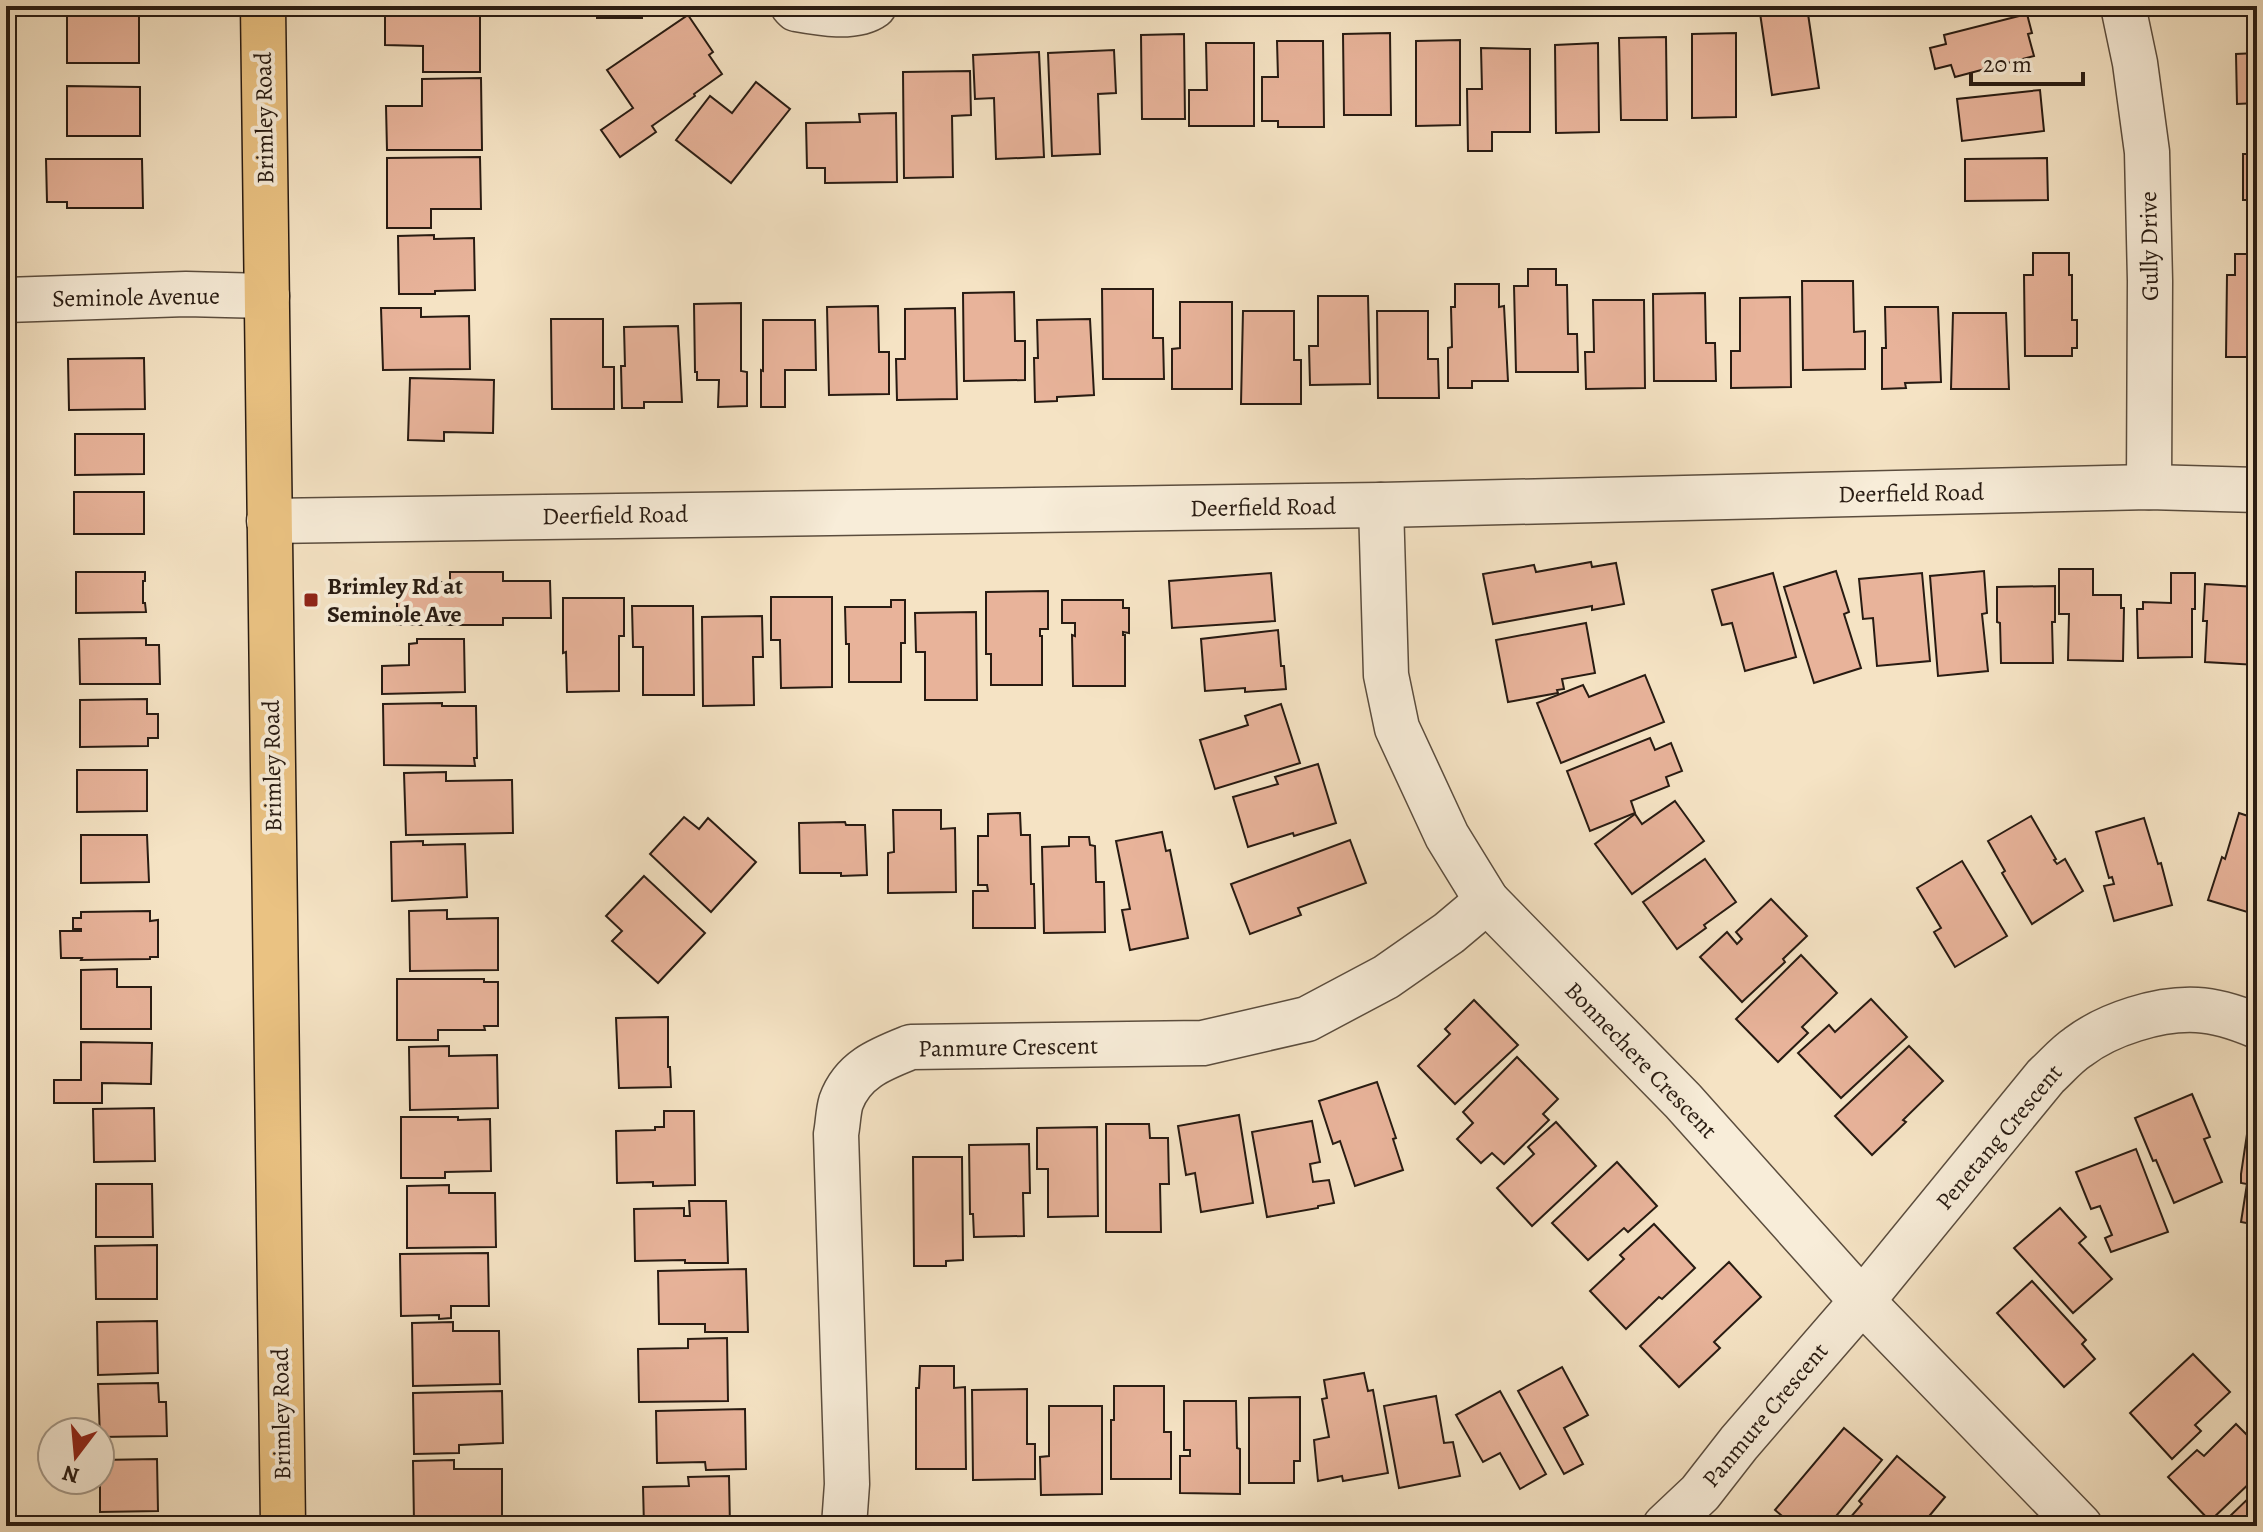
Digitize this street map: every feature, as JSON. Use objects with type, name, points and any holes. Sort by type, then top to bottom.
[{"type":"main road","name":"Brimley Road","points":[[263,6],[283,1526]]},
{"type":"street","points":[[793,6],[832,15],[868,10],[874,6]]},
{"type":"street","name":"Gully Drive","points":[[2123,6],[2135,63],[2147,152],[2149,487]]},
{"type":"street","name":"Seminole Avenue","points":[[6,300],[186,294],[267,296]]},
{"type":"street","name":"Deerfield Road","points":[[269,521],[1381,505],[2149,487],[2257,490]]},
{"type":"street","name":"Bonnechere Crescent","points":[[1381,505],[1386,675],[1397,728],[1447,836],[1487,901],[1683,1101],[1862,1301],[2080,1526]]},
{"type":"street","name":"Panmure Crescent","points":[[844,1526],[847,1484],[836,1134],[842,1101],[857,1076],[873,1063],[911,1047],[1203,1043],[1307,1019],[1386,977],[1449,933],[1487,901]]},
{"type":"street","name":"Penetang Crescent","points":[[1862,1301],[2046,1076],[2079,1046],[2107,1030],[2141,1017],[2166,1013],[2196,1010],[2235,1017],[2257,1026]]},
{"type":"street","name":"Panmure Crescent","points":[[1665,1526],[1700,1493],[1739,1443],[1862,1301]]},
{"type":"building","points":[[385,6],[480,6],[480,72],[423,72],[423,46],[385,45]]},
{"type":"building","points":[[597,6],[642,6],[642,18],[597,18]]},
{"type":"building","points":[[1807,7],[1819,88],[1772,95],[1760,13]]},
{"type":"building","points":[[67,14],[139,15],[139,63],[67,63]]},
{"type":"building","points":[[2027,14],[2034,56],[1955,77],[1951,65],[1935,69],[1930,48],[1946,44],[1944,35]]},
{"type":"building","points":[[688,15],[713,52],[709,55],[722,74],[652,126],[656,132],[620,157],[601,130],[633,108],[607,70]]},
{"type":"building","points":[[1390,33],[1391,115],[1344,115],[1343,34]]},
{"type":"building","points":[[1736,33],[1736,117],[1692,118],[1692,34]]},
{"type":"building","points":[[1184,34],[1185,119],[1142,119],[1141,35]]},
{"type":"building","points":[[1666,37],[1667,120],[1621,120],[1619,38]]},
{"type":"building","points":[[1460,40],[1460,125],[1416,126],[1416,41]]},
{"type":"building","points":[[1277,41],[1323,41],[1324,127],[1278,127],[1278,121],[1262,121],[1262,77],[1278,77]]},
{"type":"building","points":[[1206,43],[1254,43],[1254,126],[1189,126],[1189,90],[1207,90]]},
{"type":"building","points":[[1598,43],[1599,132],[1556,133],[1555,45]]},
{"type":"building","points":[[1481,48],[1530,49],[1530,132],[1492,132],[1492,151],[1468,151],[1467,89],[1482,89]]},
{"type":"building","points":[[1114,50],[1116,93],[1098,94],[1100,154],[1052,156],[1048,53]]},
{"type":"building","points":[[1039,52],[1044,157],[996,159],[994,98],[975,99],[973,55]]},
{"type":"building","points":[[2257,53],[2257,103],[2237,104],[2236,54]]},
{"type":"building","points":[[970,71],[971,115],[952,116],[953,177],[904,178],[903,72]]},
{"type":"building","points":[[481,78],[482,150],[387,150],[386,106],[422,106],[422,79]]},
{"type":"building","points":[[756,82],[790,109],[731,183],[676,140],[710,96],[732,113]]},
{"type":"building","points":[[67,86],[140,87],[140,136],[67,136]]},
{"type":"building","points":[[2040,90],[2044,131],[1962,141],[1957,99]]},
{"type":"building","points":[[896,113],[897,182],[825,183],[825,168],[807,168],[806,123],[860,122],[859,114]]},
{"type":"building","points":[[2243,154],[2257,154],[2257,200],[2243,200]]},
{"type":"building","points":[[480,157],[481,209],[431,209],[431,228],[387,228],[387,158]]},
{"type":"building","points":[[2047,158],[2048,200],[1965,201],[1965,159]]},
{"type":"building","points":[[46,159],[142,159],[143,208],[67,208],[67,202],[47,202]]},
{"type":"building","points":[[434,235],[434,239],[474,238],[475,290],[399,294],[398,236]]},
{"type":"building","points":[[2033,253],[2069,253],[2072,320],[2077,320],[2077,348],[2072,348],[2072,356],[2025,356],[2024,275],[2033,275]]},
{"type":"building","points":[[2235,254],[2257,254],[2257,357],[2226,357],[2227,275],[2235,275]]},
{"type":"building","points":[[1528,269],[1556,269],[1556,285],[1567,285],[1568,334],[1577,334],[1578,372],[1516,372],[1514,286],[1528,286]]},
{"type":"building","points":[[1802,281],[1853,281],[1854,332],[1865,331],[1865,369],[1803,370]]},
{"type":"building","points":[[1455,284],[1499,284],[1499,307],[1504,306],[1508,381],[1472,381],[1472,388],[1448,388],[1448,348],[1452,347],[1451,307],[1455,307]]},
{"type":"building","points":[[1102,289],[1153,289],[1153,338],[1163,338],[1164,379],[1103,379]]},
{"type":"building","points":[[1014,292],[1015,341],[1025,341],[1025,380],[964,381],[963,293]]},
{"type":"building","points":[[1705,293],[1706,343],[1715,343],[1716,381],[1654,381],[1653,294]]},
{"type":"building","points":[[1318,296],[1368,296],[1370,384],[1310,385],[1309,346],[1318,346]]},
{"type":"building","points":[[1790,297],[1791,387],[1731,388],[1731,351],[1740,351],[1740,298]]},
{"type":"building","points":[[1593,300],[1644,300],[1645,388],[1586,389],[1585,352],[1594,352]]},
{"type":"building","points":[[1180,302],[1232,302],[1232,389],[1172,389],[1172,349],[1180,348]]},
{"type":"building","points":[[741,303],[741,371],[747,372],[747,406],[718,407],[719,380],[697,380],[695,372],[694,304]]},
{"type":"building","points":[[878,306],[879,352],[889,352],[889,394],[829,395],[827,307]]},
{"type":"building","points":[[1885,307],[1938,307],[1941,382],[1905,383],[1906,388],[1882,389],[1882,348],[1886,348]]},
{"type":"building","points":[[381,308],[421,308],[421,317],[469,316],[470,369],[383,370]]},
{"type":"building","points":[[955,308],[957,399],[897,400],[896,359],[905,359],[905,309]]},
{"type":"building","points":[[1243,311],[1294,311],[1294,360],[1301,360],[1301,404],[1241,404]]},
{"type":"building","points":[[1377,311],[1428,311],[1428,359],[1438,359],[1439,398],[1378,398]]},
{"type":"building","points":[[1953,313],[2006,313],[2009,389],[1951,389]]},
{"type":"building","points":[[551,319],[603,319],[603,367],[614,367],[614,409],[552,409]]},
{"type":"building","points":[[1090,319],[1094,395],[1035,402],[1037,320]]},
{"type":"building","points":[[763,320],[815,320],[816,370],[785,370],[785,407],[761,407]]},
{"type":"building","points":[[678,326],[682,402],[644,402],[644,408],[622,408],[624,327]]},
{"type":"building","points":[[144,358],[145,409],[69,410],[68,359]]},
{"type":"building","points":[[410,378],[494,380],[493,433],[444,432],[444,441],[408,440]]},
{"type":"building","points":[[75,434],[144,434],[144,474],[75,475]]},
{"type":"building","points":[[74,492],[144,492],[144,534],[74,534]]},
{"type":"building","points":[[1591,562],[1592,567],[1616,563],[1624,604],[1592,610],[1592,606],[1493,624],[1483,574],[1534,565],[1536,572]]},
{"type":"building","points":[[2059,569],[2093,569],[2093,595],[2121,595],[2121,608],[2124,608],[2123,661],[2068,660],[2069,614],[2059,614]]},
{"type":"building","points":[[1836,571],[1849,612],[1844,614],[1861,668],[1814,683],[1784,587]]},
{"type":"building","points":[[1984,571],[1987,613],[1982,614],[1988,671],[1938,676],[1930,576]]},
{"type":"building","points":[[76,572],[145,572],[143,603],[146,612],[76,613]]},
{"type":"building","points":[[450,572],[503,572],[503,581],[550,581],[551,618],[503,618],[503,625],[397,625],[397,582],[450,582]]},
{"type":"building","points":[[1271,573],[1275,621],[1172,628],[1169,581]]},
{"type":"building","points":[[1773,573],[1796,657],[1745,671],[1732,623],[1722,625],[1712,590]]},
{"type":"building","points":[[1922,573],[1930,661],[1877,666],[1873,618],[1863,619],[1859,579]]},
{"type":"building","points":[[2171,573],[2195,573],[2192,657],[2138,658],[2137,609],[2143,609],[2143,602],[2171,603]]},
{"type":"building","points":[[2205,584],[2257,587],[2257,665],[2205,662]]},
{"type":"building","points":[[2055,586],[2053,663],[2001,663],[1997,587]]},
{"type":"building","points":[[1048,591],[1048,629],[1040,629],[1042,685],[991,685],[991,654],[986,654],[986,592]]},
{"type":"building","points":[[771,597],[832,597],[832,687],[781,688],[780,640],[771,640]]},
{"type":"building","points":[[563,598],[624,598],[624,636],[619,636],[619,691],[567,692]]},
{"type":"building","points":[[891,600],[905,600],[901,682],[849,682],[845,607],[891,607]]},
{"type":"building","points":[[1062,600],[1123,600],[1123,608],[1129,608],[1129,633],[1123,632],[1125,686],[1073,686],[1072,635],[1075,636],[1075,623],[1062,623]]},
{"type":"building","points":[[632,606],[693,606],[694,695],[643,695],[643,647],[633,647]]},
{"type":"building","points":[[976,612],[977,700],[925,700],[925,652],[916,652],[915,613]]},
{"type":"building","points":[[762,616],[763,657],[753,657],[754,705],[703,706],[702,617]]},
{"type":"building","points":[[1586,623],[1595,673],[1562,679],[1564,689],[1557,690],[1558,693],[1508,702],[1496,640]]},
{"type":"building","points":[[1278,630],[1286,689],[1205,691],[1201,639]]},
{"type":"building","points":[[146,638],[146,645],[159,645],[160,684],[80,684],[79,639]]},
{"type":"building","points":[[417,639],[464,639],[465,692],[382,694],[382,666],[409,665],[409,644],[417,643]]},
{"type":"building","points":[[1645,675],[1664,722],[1561,763],[1537,703],[1583,685],[1589,697]]},
{"type":"building","points":[[147,699],[147,714],[158,714],[158,738],[148,738],[148,746],[80,747],[80,700]]},
{"type":"building","points":[[442,703],[442,706],[476,706],[475,766],[384,765],[383,704]]},
{"type":"building","points":[[1281,704],[1300,763],[1215,789],[1200,740],[1248,725],[1245,716]]},
{"type":"building","points":[[1650,738],[1655,750],[1671,743],[1682,771],[1666,777],[1669,786],[1631,801],[1635,813],[1590,831],[1567,771]]},
{"type":"building","points":[[1318,764],[1336,823],[1248,847],[1233,797],[1278,784],[1275,777]]},
{"type":"building","points":[[77,770],[147,770],[147,811],[77,812]]},
{"type":"building","points":[[446,772],[446,781],[512,780],[513,833],[406,835],[404,773]]},
{"type":"building","points":[[1675,801],[1704,841],[1632,894],[1595,844],[1635,814],[1642,824]]},
{"type":"building","points":[[893,810],[941,810],[941,829],[955,828],[956,892],[888,893],[888,853],[894,852]]},
{"type":"building","points":[[1020,813],[1021,835],[1030,835],[1035,928],[973,928],[973,891],[988,891],[987,885],[978,885],[978,836],[988,836],[988,814]]},
{"type":"building","points":[[2239,813],[2257,819],[2257,915],[2208,900]]},
{"type":"building","points":[[2031,816],[2054,860],[2057,864],[2065,859],[2083,891],[2032,924],[2002,873],[2005,871],[1988,841]]},
{"type":"building","points":[[684,817],[699,829],[708,818],[756,862],[711,912],[650,854]]},
{"type":"building","points":[[2144,818],[2172,905],[2114,921],[2104,886],[2114,884],[2112,877],[2109,878],[2096,832]]},
{"type":"building","points":[[845,822],[846,825],[865,825],[867,875],[800,873],[799,823]]},
{"type":"building","points":[[1162,832],[1166,851],[1170,850],[1188,938],[1130,950],[1122,910],[1130,909],[1116,841]]},
{"type":"building","points":[[81,835],[147,835],[149,882],[81,883]]},
{"type":"building","points":[[1069,837],[1089,837],[1090,845],[1095,846],[1096,882],[1104,882],[1105,932],[1044,933],[1042,847],[1069,846]]},
{"type":"building","points":[[1350,840],[1366,883],[1298,908],[1301,915],[1250,934],[1231,884]]},
{"type":"building","points":[[423,841],[423,845],[465,844],[467,897],[392,901],[391,842]]},
{"type":"building","points":[[1705,859],[1736,902],[1677,949],[1643,902]]},
{"type":"building","points":[[1962,861],[2007,936],[1955,967],[1934,932],[1941,928],[1917,888]]},
{"type":"building","points":[[644,876],[705,933],[658,983],[612,941],[622,931],[606,916]]},
{"type":"building","points":[[1771,899],[1807,936],[1783,959],[1785,962],[1742,1002],[1700,957],[1727,932],[1737,944],[1742,939],[1736,932]]},
{"type":"building","points":[[447,910],[447,919],[498,918],[498,970],[410,971],[409,911]]},
{"type":"building","points":[[150,911],[150,921],[158,920],[158,957],[61,958],[60,931],[81,931],[73,929],[73,918],[81,918],[81,912]]},
{"type":"building","points":[[1801,955],[1837,993],[1802,1027],[1808,1033],[1778,1062],[1736,1019]]},
{"type":"building","points":[[117,969],[117,987],[151,987],[151,1029],[81,1029],[81,970]]},
{"type":"building","points":[[397,979],[484,979],[484,982],[498,982],[498,1026],[484,1026],[485,1030],[438,1030],[438,1040],[397,1040]]},
{"type":"building","points":[[1871,999],[1907,1037],[1841,1098],[1798,1053],[1829,1025],[1835,1032]]},
{"type":"building","points":[[1474,1000],[1518,1045],[1455,1104],[1418,1066],[1450,1034],[1445,1029]]},
{"type":"building","points":[[668,1017],[671,1087],[619,1088],[616,1018]]},
{"type":"building","points":[[81,1042],[152,1043],[151,1084],[102,1083],[102,1103],[54,1103],[54,1080],[81,1080]]},
{"type":"building","points":[[449,1046],[449,1056],[497,1055],[498,1108],[410,1110],[409,1047]]},
{"type":"building","points":[[1909,1046],[1943,1081],[1872,1155],[1835,1116]]},
{"type":"building","points":[[1517,1057],[1558,1099],[1543,1114],[1549,1120],[1504,1164],[1492,1153],[1481,1163],[1457,1139],[1473,1123],[1463,1112]]},
{"type":"building","points":[[1377,1082],[1403,1170],[1355,1186],[1340,1141],[1333,1144],[1319,1101]]},
{"type":"building","points":[[2192,1094],[2210,1137],[2204,1139],[2222,1182],[2174,1203],[2135,1118]]},
{"type":"building","points":[[154,1108],[155,1161],[94,1162],[93,1109]]},
{"type":"building","points":[[664,1111],[694,1111],[695,1185],[617,1183],[616,1131],[664,1127]]},
{"type":"building","points":[[1239,1115],[1253,1203],[1201,1212],[1195,1173],[1186,1175],[1178,1126]]},
{"type":"building","points":[[401,1117],[490,1119],[491,1171],[445,1172],[445,1178],[401,1178]]},
{"type":"building","points":[[1312,1121],[1320,1162],[1310,1164],[1313,1182],[1329,1180],[1334,1203],[1267,1217],[1252,1132]]},
{"type":"building","points":[[1556,1122],[1596,1166],[1532,1226],[1497,1188],[1534,1154],[1528,1147]]},
{"type":"building","points":[[1106,1124],[1149,1124],[1150,1138],[1168,1138],[1169,1184],[1160,1184],[1161,1232],[1106,1232]]},
{"type":"building","points":[[1097,1127],[1098,1216],[1048,1217],[1048,1169],[1037,1169],[1037,1128]]},
{"type":"building","points":[[2247,1134],[2257,1135],[2257,1225],[2241,1222],[2247,1184],[2241,1183],[2241,1174]]},
{"type":"building","points":[[1029,1144],[1030,1193],[1023,1193],[1024,1236],[974,1237],[973,1214],[970,1214],[969,1145]]},
{"type":"building","points":[[2136,1149],[2168,1232],[2111,1252],[2105,1238],[2112,1235],[2100,1206],[2091,1209],[2076,1172]]},
{"type":"building","points":[[913,1157],[962,1157],[963,1260],[946,1261],[946,1266],[914,1266]]},
{"type":"building","points":[[1617,1162],[1657,1206],[1628,1232],[1624,1228],[1588,1260],[1552,1223]]},
{"type":"building","points":[[96,1184],[152,1184],[153,1237],[96,1237]]},
{"type":"building","points":[[449,1185],[449,1193],[495,1193],[496,1247],[407,1248],[407,1186]]},
{"type":"building","points":[[689,1201],[726,1201],[728,1263],[635,1261],[634,1209],[684,1208],[684,1216],[690,1216]]},
{"type":"building","points":[[2060,1208],[2086,1237],[2079,1243],[2112,1279],[2073,1313],[2014,1248]]},
{"type":"building","points":[[1654,1224],[1695,1268],[1626,1329],[1590,1291],[1624,1259],[1620,1255]]},
{"type":"building","points":[[157,1245],[157,1299],[96,1299],[95,1246]]},
{"type":"building","points":[[488,1253],[489,1306],[451,1306],[451,1318],[439,1319],[439,1315],[401,1316],[400,1254]]},
{"type":"building","points":[[1729,1262],[1761,1297],[1714,1342],[1720,1348],[1679,1387],[1640,1346]]},
{"type":"building","points":[[746,1269],[748,1332],[705,1332],[705,1324],[659,1324],[658,1271]]},
{"type":"building","points":[[2032,1281],[2086,1340],[2082,1344],[2095,1359],[2064,1387],[1997,1313]]},
{"type":"building","points":[[157,1321],[158,1373],[98,1375],[97,1322]]},
{"type":"building","points":[[453,1322],[453,1331],[499,1331],[500,1384],[413,1386],[412,1323]]},
{"type":"building","points":[[727,1338],[728,1401],[639,1402],[638,1349],[688,1348],[688,1339]]},
{"type":"building","points":[[2193,1354],[2230,1392],[2195,1425],[2201,1431],[2172,1459],[2130,1413]]},
{"type":"building","points":[[920,1366],[954,1366],[954,1388],[965,1387],[966,1469],[916,1469],[916,1388],[919,1388]]},
{"type":"building","points":[[1562,1367],[1588,1415],[1564,1428],[1583,1464],[1564,1474],[1518,1391]]},
{"type":"building","points":[[1364,1373],[1368,1391],[1373,1390],[1388,1473],[1343,1481],[1342,1476],[1318,1481],[1314,1440],[1329,1437],[1322,1399],[1327,1398],[1324,1380]]},
{"type":"building","points":[[158,1383],[159,1402],[166,1402],[167,1436],[116,1437],[116,1416],[99,1416],[98,1384]]},
{"type":"building","points":[[1114,1386],[1164,1386],[1164,1432],[1171,1432],[1171,1479],[1111,1479]]},
{"type":"building","points":[[1027,1389],[1027,1444],[1035,1444],[1035,1479],[973,1480],[972,1390]]},
{"type":"building","points":[[502,1391],[503,1443],[459,1445],[459,1453],[414,1454],[413,1393]]},
{"type":"building","points":[[1500,1391],[1546,1474],[1520,1489],[1500,1453],[1483,1462],[1456,1415]]},
{"type":"building","points":[[1436,1396],[1444,1443],[1453,1442],[1460,1476],[1399,1488],[1384,1406]]},
{"type":"building","points":[[1300,1397],[1300,1461],[1294,1461],[1294,1483],[1249,1483],[1249,1398]]},
{"type":"building","points":[[1184,1401],[1236,1401],[1240,1494],[1180,1493],[1180,1456],[1190,1456],[1190,1450],[1184,1450]]},
{"type":"building","points":[[1049,1406],[1102,1406],[1102,1494],[1041,1495],[1040,1457],[1049,1456]]},
{"type":"building","points":[[745,1409],[746,1469],[706,1470],[705,1462],[657,1463],[656,1411]]},
{"type":"building","points":[[2236,1424],[2257,1445],[2257,1476],[2210,1521],[2168,1477],[2197,1450],[2204,1456]]},
{"type":"building","points":[[1844,1428],[1882,1460],[1828,1526],[1794,1526],[1775,1510]]},
{"type":"building","points":[[1897,1456],[1945,1497],[1921,1526],[1912,1519],[1908,1523],[1911,1526],[1843,1526],[1862,1504],[1859,1501]]},
{"type":"building","points":[[157,1459],[158,1511],[100,1512],[100,1496],[116,1496],[116,1460]]},
{"type":"building","points":[[454,1460],[454,1469],[502,1469],[502,1521],[414,1522],[413,1461]]},
{"type":"building","points":[[729,1476],[730,1526],[644,1526],[643,1487],[689,1486],[688,1477]]},
{"type":"building","points":[[2257,1490],[2257,1526],[2236,1526],[2228,1518]]},
{"type":"building","points":[[64,1522],[152,1522],[152,1526],[64,1526]]},
{"type":"place","name":"Brimley Rd at Seminole Ave","points":[[311,600]]}]
